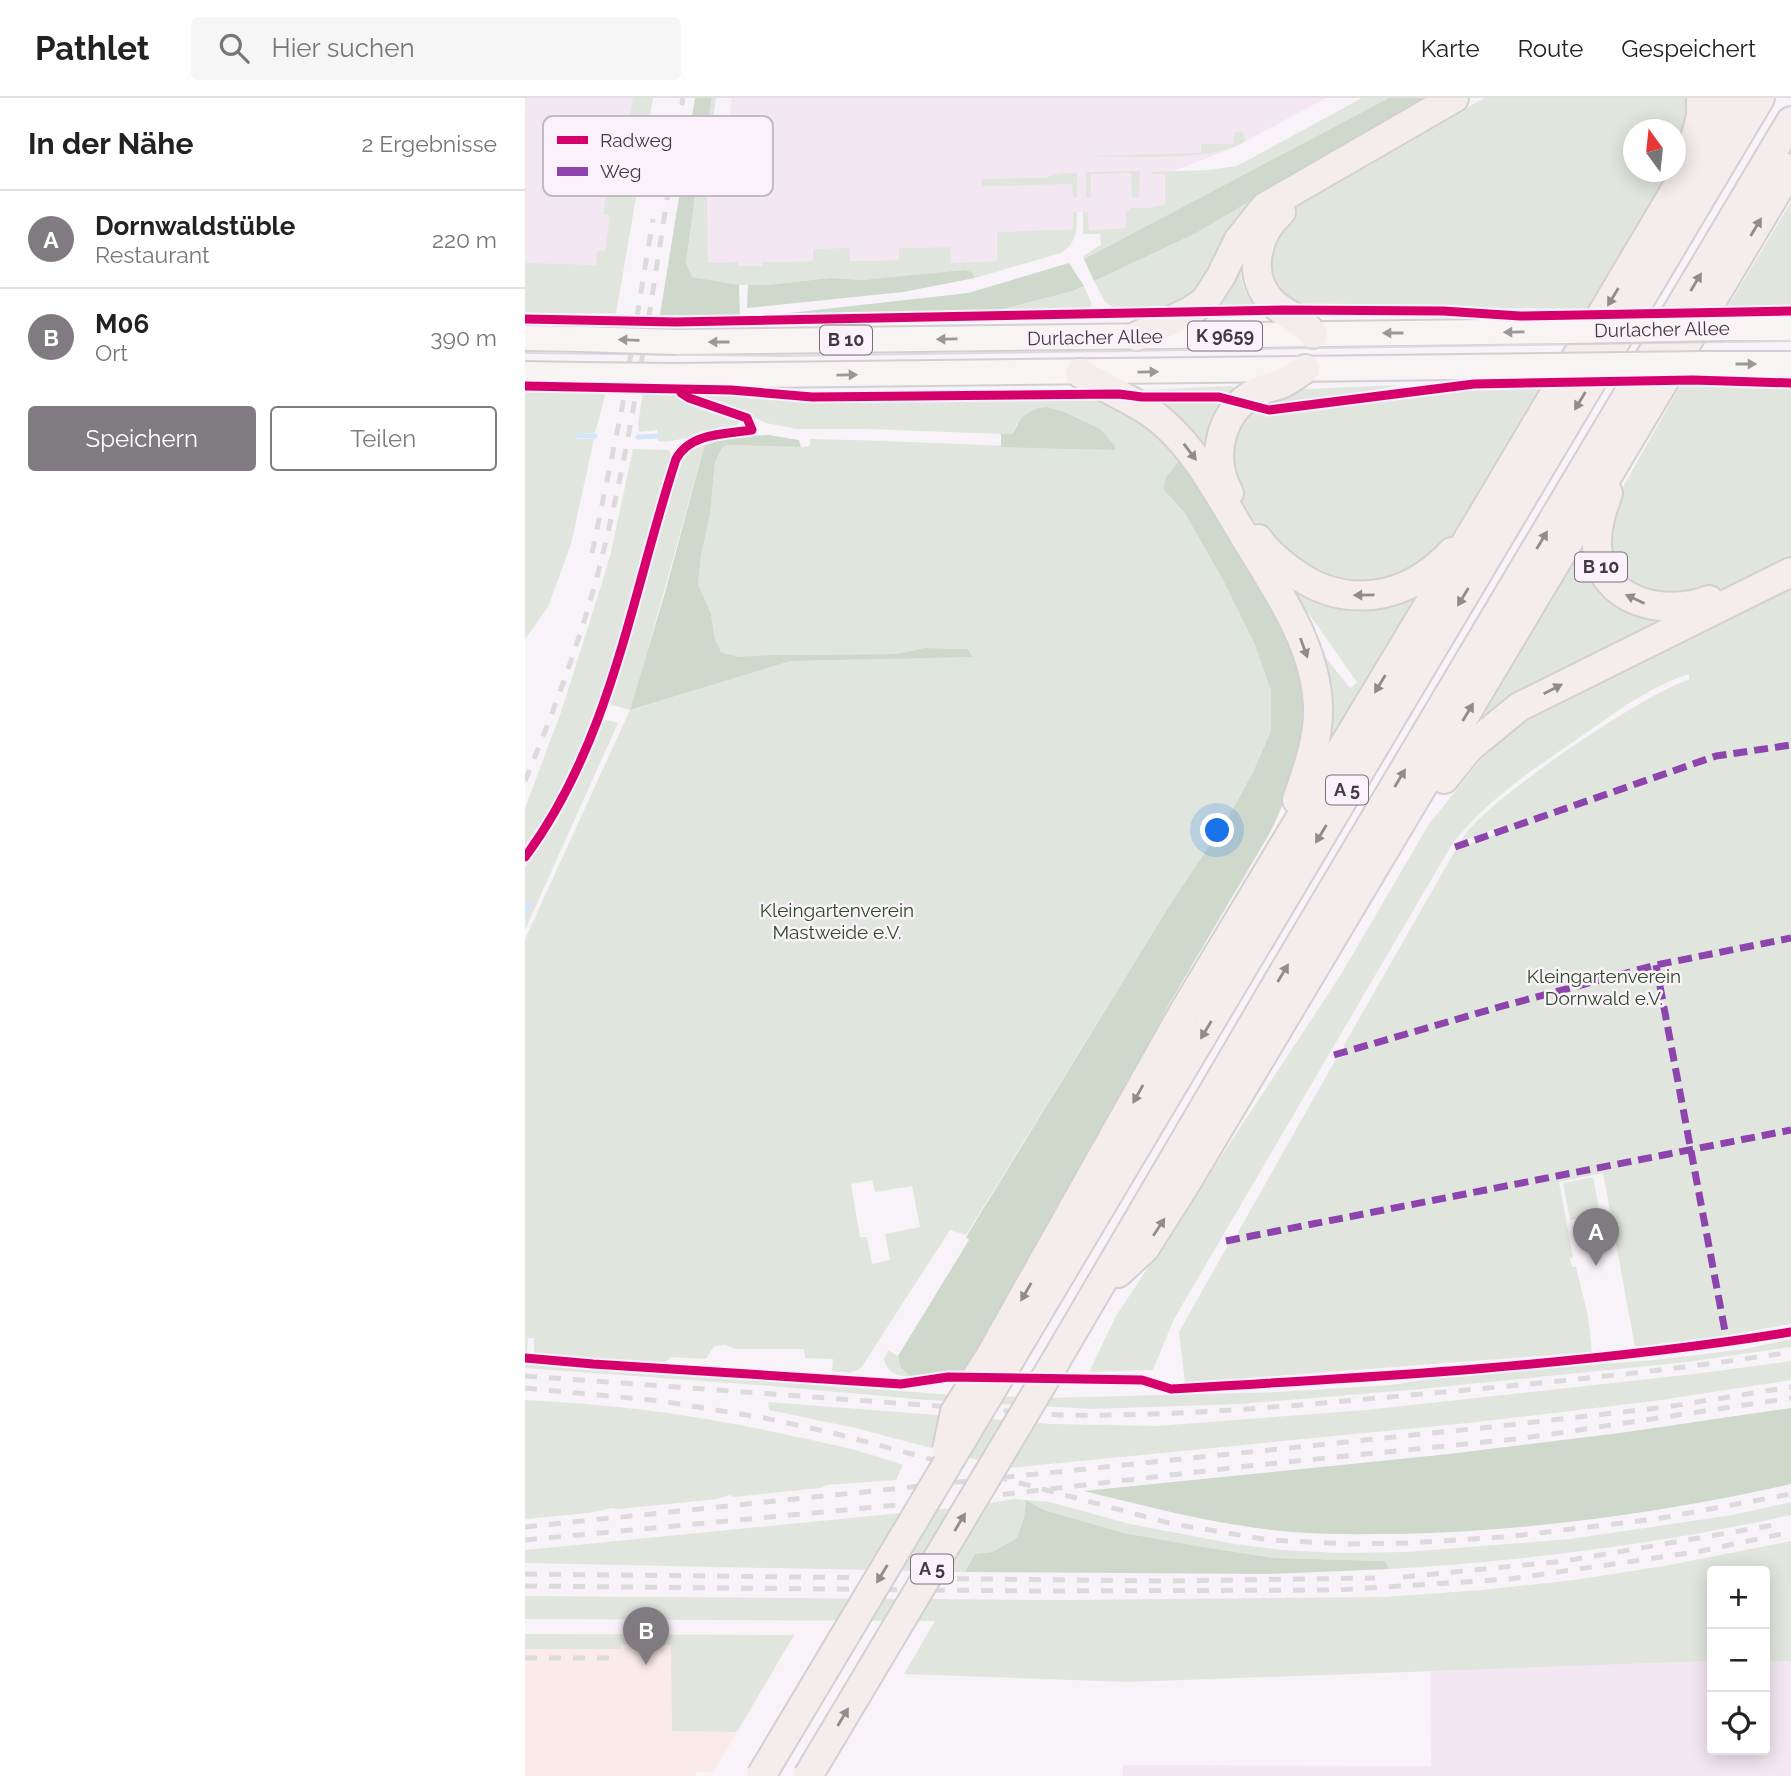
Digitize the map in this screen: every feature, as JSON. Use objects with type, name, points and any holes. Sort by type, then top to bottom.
[{"type":"highway","points":[[1137,336],[1191,311],[1205,300],[1238,242],[1265,207],[1454,98]]},
{"type":"highway","points":[[1313,334],[1303,322],[1274,304],[1261,286],[1257,254],[1275,216],[1297,199],[1472,98]]},
{"type":"highway","points":[[1686,171],[1701,116],[1701,98]]},
{"type":"highway","points":[[1686,173],[1730,98]]},
{"type":"highway","name":"A 5","points":[[761,1776],[942,1473],[1000,1358],[1760,98]]},
{"type":"highway","name":"A 5","points":[[808,1776],[1791,121]]},
{"type":"highway","name":"A 5","points":[[1095,1294],[1145,1248],[1383,855],[1791,168]]},
{"type":"highway","points":[[1000,1358],[1183,1013],[1681,182]]},
{"type":"highway","points":[[1305,369],[1244,400],[1232,413],[1220,440],[1220,469],[1226,487],[1262,544],[1281,563],[1303,580],[1321,588],[1345,595],[1372,596],[1397,590],[1431,571],[1479,522]]},
{"type":"highway","points":[[1080,373],[1152,414],[1185,444],[1279,594],[1303,645],[1316,688],[1317,729],[1308,768],[1279,856]]},
{"type":"highway","name":"B 10","points":[[1621,454],[1600,516],[1597,545],[1604,573],[1626,596],[1657,607],[1683,608],[1726,594],[1791,562]]},
{"type":"highway","points":[[1383,855],[1469,748],[1519,707],[1791,572]]},
{"type":"main road","name":"Durlacher Allee","points":[[525,338],[676,342],[1791,328]]},
{"type":"main road","name":"Durlacher Allee","points":[[525,374],[675,376],[1080,373],[1791,364]]},
{"type":"shaded area","points":[[525,98],[653,98],[650,116],[543,116],[543,196],[636,196],[616,314],[525,313]]},
{"type":"shaded area","points":[[695,98],[712,98],[709,116],[692,116]]},
{"type":"shaded area","points":[[732,98],[1326,98],[1233,148],[1165,174],[1165,205],[1130,208],[1127,210],[1126,228],[1089,230],[1088,212],[1073,212],[1073,229],[997,232],[997,261],[950,263],[949,247],[899,248],[899,260],[849,261],[849,249],[813,249],[813,261],[763,262],[763,266],[738,266],[738,262],[708,263],[707,196],[773,196],[773,116],[729,116]]},
{"type":"shaded area","points":[[1389,98],[1423,98],[1196,233],[1094,281],[1084,259]]},
{"type":"shaded area","points":[[679,196],[695,196],[686,263],[692,277],[739,285],[740,316],[660,315]]},
{"type":"shaded area","points":[[1069,263],[1084,286],[988,313],[754,317],[968,293]]},
{"type":"shaded area","points":[[965,270],[972,272],[975,278],[903,292],[747,308],[748,285],[830,278],[863,280]]},
{"type":"shaded area","points":[[1046,407],[1064,412],[1100,429],[1115,446],[1115,450],[1001,447],[1001,434],[1013,434],[1025,415]]},
{"type":"shaded area","points":[[768,435],[799,440],[801,447],[727,445],[722,448],[715,462],[710,515],[698,584],[711,614],[715,639],[721,652],[738,657],[897,654],[924,648],[967,649],[973,657],[791,661],[630,710],[704,447],[726,439]]},
{"type":"shaded area","points":[[1183,456],[1200,476],[1298,658],[1307,715],[1295,777],[1271,831],[1168,1006],[1118,1102],[966,1372],[911,1377],[901,1368],[898,1356],[969,1240],[966,1237],[1171,903],[1229,816],[1271,731],[1271,691],[1255,645],[1223,580],[1184,512],[1163,489],[1166,477]]},
{"type":"shaded area","points":[[1791,1408],[1791,1484],[1694,1504],[1546,1525],[1398,1534],[1305,1533],[1213,1521],[1084,1491],[1449,1454]]},
{"type":"shaded area","points":[[1026,1500],[1044,1510],[1124,1533],[1274,1558],[1384,1561],[1390,1569],[1268,1574],[965,1572],[975,1554],[992,1552],[1017,1538]]},
{"type":"shaded area","points":[[525,1634],[794,1635],[713,1773],[696,1771],[695,1776],[525,1776]]},
{"type":"shaded area","points":[[1707,1661],[1707,1755],[1770,1755],[1770,1661],[1791,1661],[1791,1776],[1123,1776],[1123,1765],[1431,1766],[1430,1671]]},
{"type":"green space","points":[[633,98],[653,98],[650,116],[630,116]]},
{"type":"green space","points":[[712,98],[716,98],[713,116],[709,116]]},
{"type":"green space","points":[[1362,98],[1389,98],[1084,259],[1083,256],[1101,245],[1100,234],[1083,234],[1083,212],[1088,212],[1089,230],[1126,228],[1126,212],[1130,208],[1165,205],[1165,174],[1151,172],[1237,166]]},
{"type":"green space","points":[[1423,98],[1442,98],[1270,196],[1184,307],[1115,309],[1105,302],[1094,281],[1281,184]]},
{"type":"green space","points":[[1484,98],[1694,98],[1686,139],[1686,119],[1623,119],[1623,182],[1662,182],[1587,309],[1286,304],[1264,266],[1288,213]]},
{"type":"green space","points":[[1234,132],[1243,132],[1245,141],[1213,153],[1167,157],[1082,156],[1201,153],[1201,144],[1234,144]]},
{"type":"green space","points":[[1140,171],[1139,198],[1132,198],[1131,173],[1091,174],[1091,198],[1086,198],[1086,172]]},
{"type":"green space","points":[[1060,173],[1077,173],[1077,198],[1073,198],[1072,184],[982,186],[982,180],[985,179],[1045,178]]},
{"type":"green space","points":[[606,196],[636,196],[616,313],[525,313],[525,263],[596,265],[597,251],[605,251],[610,216],[603,214]]},
{"type":"green space","points":[[695,196],[707,196],[708,263],[738,262],[738,266],[762,266],[763,262],[813,261],[813,249],[849,248],[850,261],[899,260],[899,248],[950,247],[951,263],[997,261],[997,232],[1073,229],[1073,212],[1077,212],[1075,236],[1061,253],[975,278],[972,272],[965,270],[863,280],[830,278],[767,285],[733,285],[692,277],[686,263]]},
{"type":"green space","points":[[1791,202],[1791,308],[1727,308]]},
{"type":"green space","points":[[1239,260],[1243,285],[1256,306],[1210,307]]},
{"type":"green space","points":[[1084,286],[1092,305],[1086,311],[988,313],[1073,291]]},
{"type":"green space","points":[[1397,385],[1375,391],[1283,405],[1258,400],[1286,390]]},
{"type":"green space","points":[[1231,386],[1237,389],[1231,394],[1158,393],[1142,390]]},
{"type":"green space","points":[[1680,386],[1791,389],[1791,556],[1728,588],[1693,596],[1657,596],[1624,579],[1608,556],[1615,501]]},
{"type":"green space","points":[[1541,387],[1444,549],[1398,582],[1339,587],[1265,537],[1238,498],[1226,451],[1247,409],[1263,413],[1284,413],[1442,391]]},
{"type":"green space","points":[[525,391],[606,392],[595,433],[576,434],[577,439],[594,439],[571,544],[548,607],[525,639]]},
{"type":"green space","points":[[643,393],[675,394],[682,400],[735,417],[739,422],[729,430],[666,442],[658,441],[657,430],[639,432]]},
{"type":"green space","name":"Kleingartenverein Mastweide e.V.","points":[[686,394],[833,401],[1105,398],[1129,408],[1183,456],[1163,489],[1184,512],[1223,580],[1255,645],[1271,691],[1271,731],[1229,816],[1171,903],[966,1235],[950,1230],[861,1368],[850,1373],[832,1371],[833,1359],[805,1358],[804,1349],[736,1349],[725,1345],[714,1346],[706,1359],[670,1357],[665,1363],[534,1354],[534,1338],[528,1338],[525,1353],[525,939],[630,710],[611,705],[610,700],[670,490],[684,456],[698,443],[708,439],[736,438],[704,447],[631,710],[791,661],[972,656],[966,649],[924,648],[897,654],[771,655],[738,658],[721,652],[715,639],[711,614],[698,584],[710,515],[715,462],[722,448],[727,445],[801,447],[810,446],[810,439],[1115,450],[1017,424],[1013,434],[797,429],[766,423],[728,406]],"holes":[[[872,1180],[875,1192],[912,1186],[920,1227],[885,1234],[890,1260],[872,1264],[867,1237],[860,1237],[851,1184]]]},
{"type":"green space","points":[[1177,399],[1226,402],[1206,449],[1152,401]]},
{"type":"green space","points":[[633,449],[669,450],[671,454],[624,626],[598,705],[548,820],[525,852],[525,808],[561,712],[602,583]]},
{"type":"green space","points":[[1581,546],[1589,574],[1605,595],[1626,610],[1653,620],[1656,625],[1500,705],[1478,720]]},
{"type":"green space","name":"Kleingartenverein Dornwald e.V.","points":[[1791,585],[1791,1324],[1725,1336],[1635,1347],[1603,1173],[1559,1182],[1573,1257],[1570,1258],[1572,1267],[1576,1267],[1588,1316],[1592,1352],[1185,1383],[1179,1332],[1229,1243],[1240,1240],[1238,1232],[1336,1059],[1346,1056],[1344,1045],[1456,849],[1503,831],[1501,826],[1461,842],[1472,826],[1495,804],[1565,752],[1640,704],[1689,680],[1689,674],[1661,685],[1635,700],[1549,758],[1497,798],[1465,829],[1451,846],[1174,1319],[1153,1370],[1089,1372],[1116,1316],[1340,976],[1429,824],[1487,752],[1526,718]]},
{"type":"green space","points":[[1296,593],[1420,594],[1329,746],[1332,706],[1318,648],[1350,688],[1357,682],[1299,600]]},
{"type":"green space","points":[[602,719],[618,723],[525,930],[525,867],[554,825]]},
{"type":"green space","points":[[1593,1177],[1600,1214],[1570,1220],[1563,1183]]},
{"type":"green space","points":[[1791,1339],[1791,1347],[1687,1362],[1421,1389],[1240,1404],[1092,1409],[927,1400],[525,1368],[525,1363],[954,1395],[1047,1398],[1278,1392],[1391,1385],[1456,1375],[1655,1360],[1745,1349]]},
{"type":"green space","points":[[888,1350],[898,1356],[901,1368],[911,1377],[890,1371],[884,1359]]},
{"type":"green space","points":[[1791,1361],[1791,1380],[1654,1401],[1468,1423],[1008,1468],[855,1428],[769,1410],[768,1402],[1053,1424],[1156,1426],[1366,1410]]},
{"type":"green space","points":[[525,1400],[619,1407],[712,1420],[839,1446],[903,1465],[896,1480],[827,1485],[734,1497],[729,1495],[717,1499],[525,1519]]},
{"type":"green space","points":[[1014,1499],[1026,1500],[1017,1538],[992,1552],[975,1554],[965,1572],[525,1563],[525,1550],[973,1506]]},
{"type":"green space","points":[[1026,1500],[1050,1502],[1130,1524],[1235,1544],[1341,1553],[1406,1552],[1570,1539],[1733,1515],[1791,1502],[1791,1515],[1691,1535],[1591,1550],[1390,1569],[1384,1561],[1274,1558],[1124,1533],[1044,1510]]},
{"type":"green space","points":[[1791,1541],[1791,1661],[1770,1661],[1770,1566],[1707,1566],[1707,1661],[1128,1682],[904,1674],[935,1621],[525,1619],[525,1596],[1064,1600],[1384,1597],[1574,1580],[1664,1566]]},
{"type":"green space","points":[[525,1634],[794,1635],[737,1732],[672,1731],[671,1645],[621,1644],[621,1649],[525,1649]]},
{"type":"waterway","points":[[577,436],[595,436]]},
{"type":"waterway","points":[[638,437],[658,436]]},
{"type":"waterway","points":[[525,913],[529,904]]},
{"type":"tram line","points":[[525,353],[777,356],[1791,341]]},
{"type":"railway","points":[[680,116],[683,98]]},
{"type":"railway","points":[[525,781],[569,666],[604,549],[628,437],[667,196]]},
{"type":"railway","points":[[592,553],[622,408],[653,219]]},
{"type":"railway","points":[[525,1376],[1061,1415],[1106,1415],[1242,1409],[1468,1390],[1653,1371],[1791,1352]]},
{"type":"railway","points":[[525,1527],[1491,1427],[1666,1407],[1791,1387]]},
{"type":"railway","points":[[525,1388],[661,1401],[765,1418],[837,1434],[1173,1524],[1269,1540],[1349,1544],[1505,1537],[1656,1519],[1791,1494]]},
{"type":"railway","points":[[525,1540],[972,1498],[1525,1438],[1791,1398]]},
{"type":"railway","points":[[1403,1577],[1565,1561],[1774,1525]]},
{"type":"railway","points":[[525,1586],[1033,1591],[1339,1590],[1510,1579],[1696,1552],[1791,1532]]},
{"type":"railway","points":[[525,1574],[1165,1581],[1375,1578]]},
{"type":"railway","points":[[525,1658],[618,1658]]},
{"type":"marked path","points":[[1455,847],[1716,756],[1791,745]]},
{"type":"marked path","points":[[1334,1055],[1656,965],[1791,938]]},
{"type":"marked path","points":[[1656,965],[1727,1342]]},
{"type":"marked path","points":[[1226,1241],[1791,1130]]},
{"type":"cycle path","points":[[525,319],[676,322],[1284,310],[1443,311],[1520,316],[1791,311]]},
{"type":"cycle path","points":[[525,386],[731,390],[812,397],[1119,394],[1142,397],[1219,397],[1269,410],[1474,384],[1693,380],[1791,383]]},
{"type":"cycle path","points":[[525,857],[554,812],[579,765],[599,716],[676,459],[682,450],[699,439],[752,430],[747,418],[681,393]]},
{"type":"cycle path","points":[[525,1358],[901,1384],[948,1377],[1142,1380],[1171,1389],[1559,1361],[1791,1332]]},
{"type":"place","name":"Dornwaldstüble","points":[[1596,1266]]},
{"type":"place","name":"M06","points":[[646,1665]]}]
